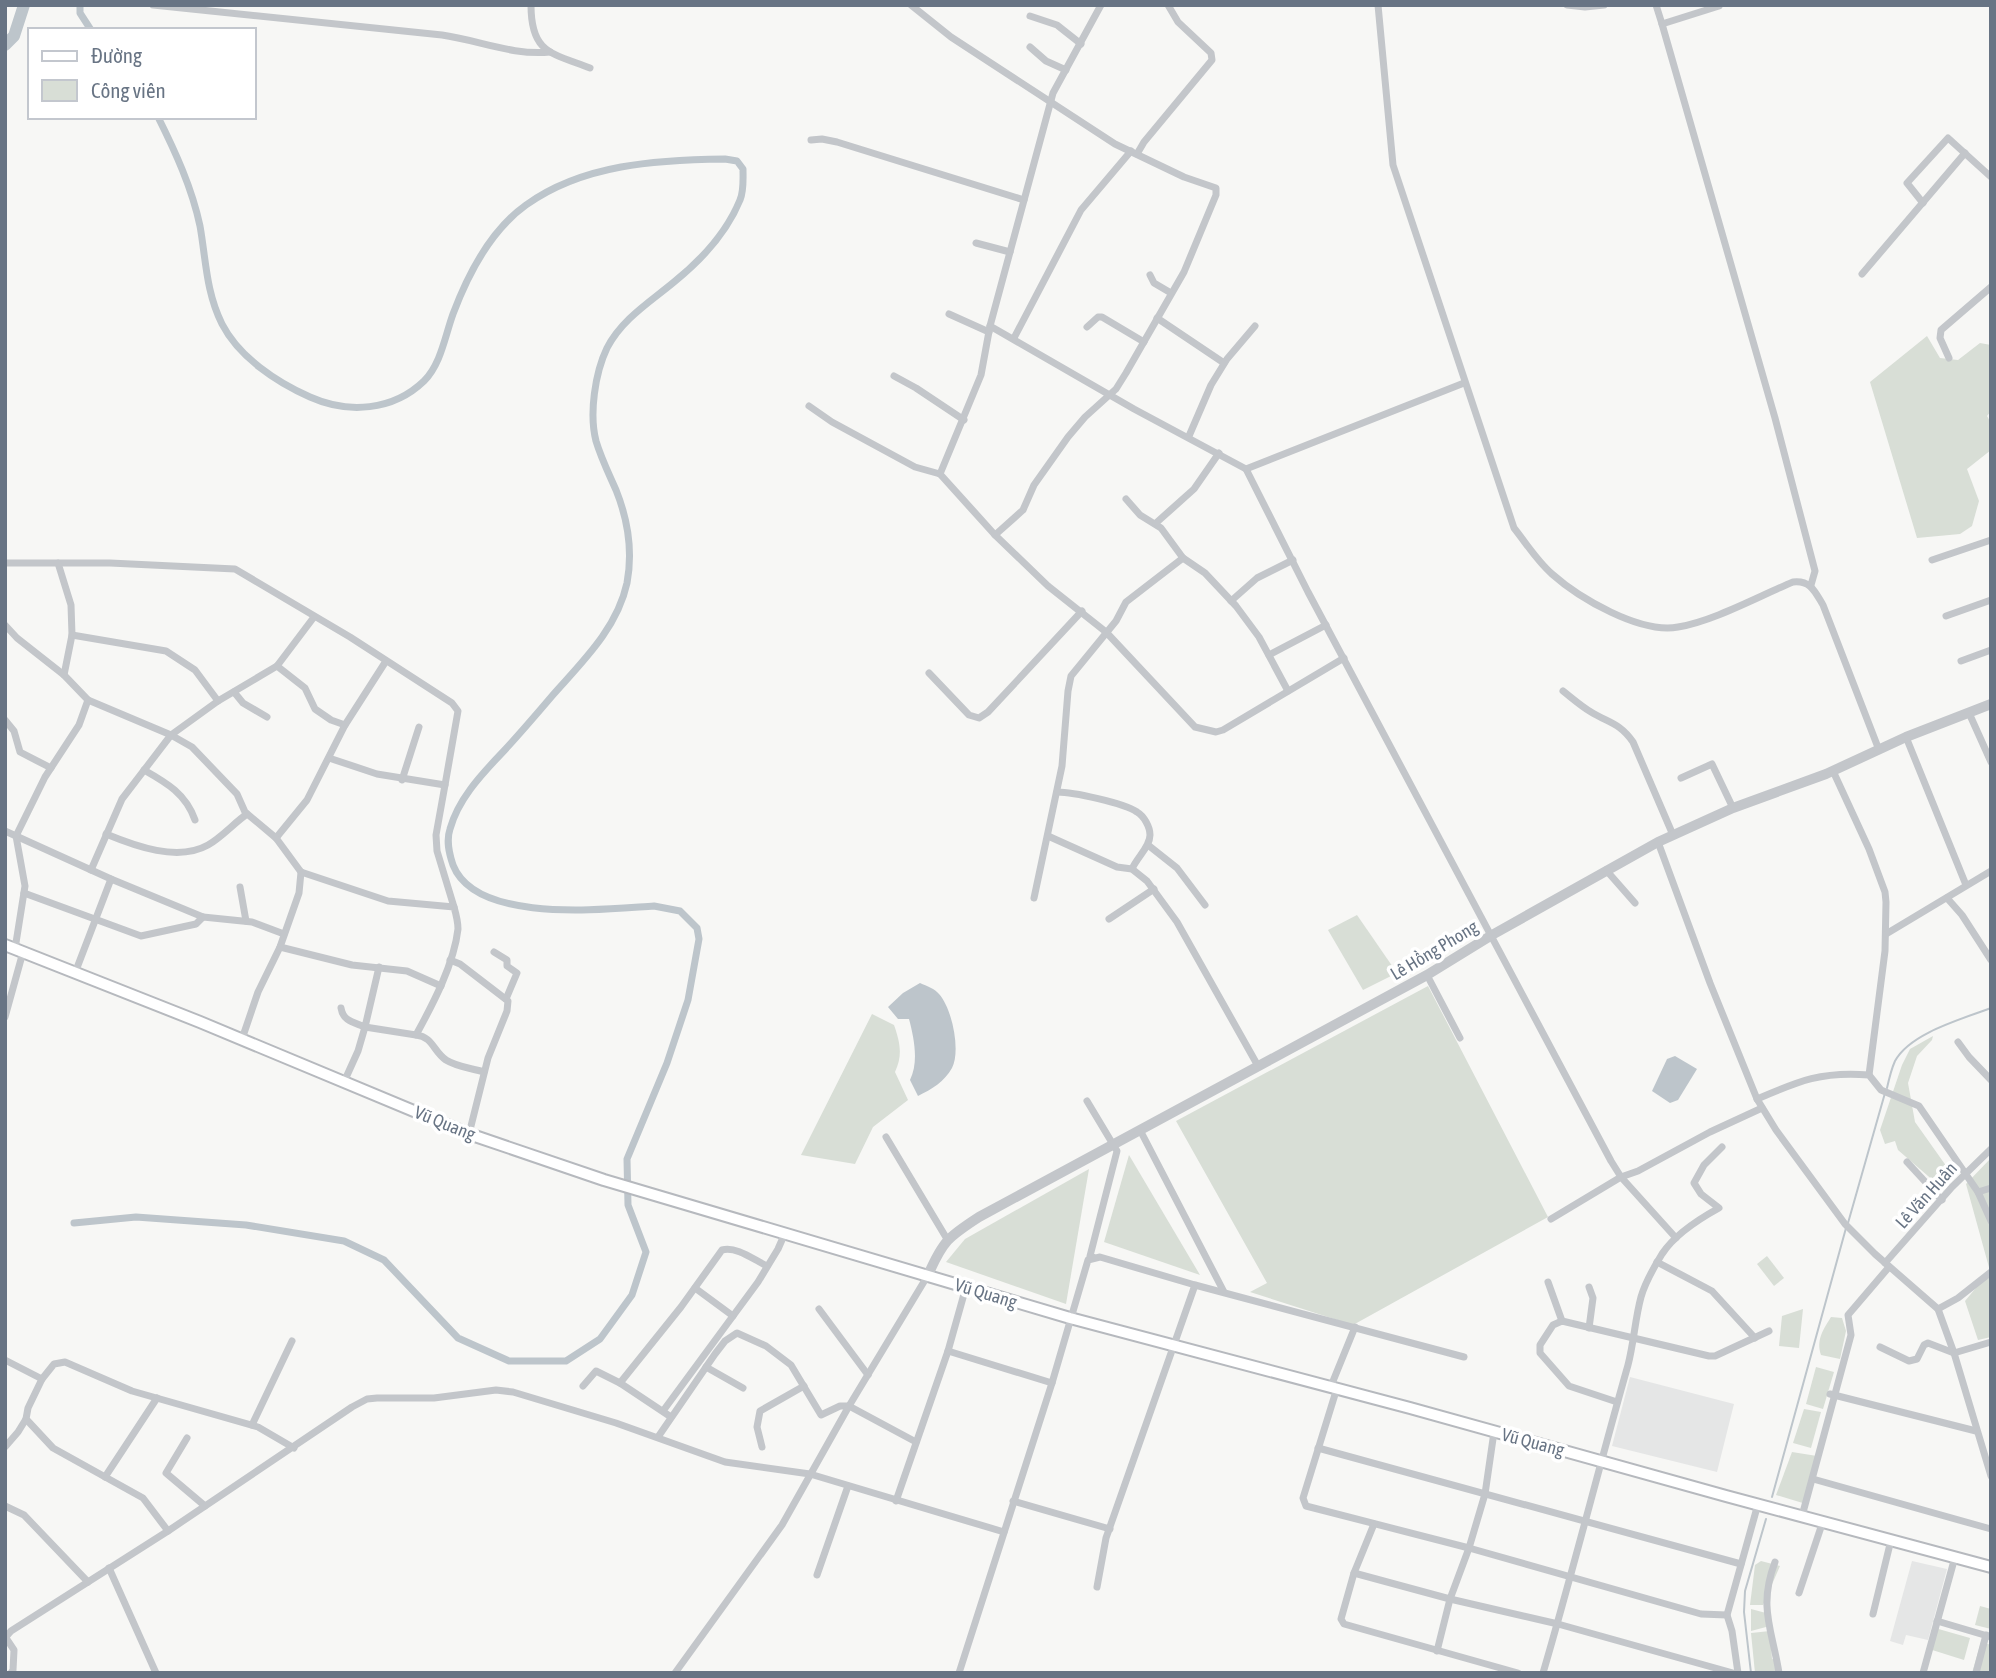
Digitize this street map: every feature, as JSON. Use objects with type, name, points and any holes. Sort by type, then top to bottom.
[{"type":"main road","name":"Vũ Quang","points":[[14,948],[243,1039],[469,1134],[604,1180],[1070,1318],[1334,1387],[1991,1567]]},
{"type":"street","points":[[153,5],[442,35],[531,54],[550,52]]},
{"type":"street","points":[[531,5],[533,33],[538,42],[550,52],[590,68]]},
{"type":"street","points":[[940,474],[981,375],[990,329],[1053,93],[1101,5]]},
{"type":"street","points":[[1014,338],[1081,210],[1144,142],[1212,60],[1211,53],[1178,22],[1168,5]]},
{"type":"street","points":[[1378,5],[1393,165],[1514,528],[1549,572],[1575,592],[1612,612],[1645,624],[1677,627],[1701,621],[1793,582],[1803,581],[1811,585],[1824,606],[1880,750]]},
{"type":"street","points":[[1567,5],[1604,5]]},
{"type":"street","points":[[1656,5],[1775,418],[1815,571],[1811,585]]},
{"type":"street","points":[[1662,24],[1719,6]]},
{"type":"street","points":[[915,7],[951,37],[1115,144],[1184,177],[1216,188],[1216,195],[1194,250],[1126,373],[1110,395],[1085,417],[1068,437],[1034,485],[1023,510],[995,535]]},
{"type":"street","points":[[1030,16],[1057,25],[1081,44]]},
{"type":"street","points":[[1030,47],[1046,61],[1066,69]]},
{"type":"street","points":[[1923,203],[1907,186],[1909,179],[1948,138],[1991,177]]},
{"type":"street","points":[[811,140],[837,142],[1024,200]]},
{"type":"street","points":[[1862,274],[1965,153]]},
{"type":"street","points":[[976,243],[1010,252]]},
{"type":"street","points":[[1150,275],[1154,283],[1171,293]]},
{"type":"street","points":[[1949,358],[1940,338],[1941,330],[1991,287]]},
{"type":"street","points":[[949,314],[1014,338],[1110,395],[1246,468],[1326,625],[1621,1177],[1676,1238]]},
{"type":"street","points":[[1087,327],[1098,317],[1102,317],[1144,342]]},
{"type":"street","points":[[1157,318],[1224,363]]},
{"type":"street","points":[[1189,436],[1207,393],[1224,363],[1255,326]]},
{"type":"street","points":[[894,376],[964,420]]},
{"type":"street","points":[[1246,468],[1464,383]]},
{"type":"street","points":[[809,406],[832,422],[915,467],[940,474],[995,535],[1048,586],[1106,632],[1195,727],[1223,730],[1344,658]]},
{"type":"street","points":[[1156,523],[1194,489],[1219,453]]},
{"type":"street","points":[[1126,499],[1140,515],[1156,523],[1183,558],[1205,573],[1231,601],[1251,625],[1288,691]]},
{"type":"street","points":[[1932,560],[1991,540]]},
{"type":"street","points":[[1034,898],[1063,760],[1070,680],[1129,598],[1183,558]]},
{"type":"street","points":[[1231,601],[1263,575],[1293,560]]},
{"type":"street","points":[[5,563],[231,568],[452,703],[458,712],[436,835],[437,851],[458,927],[441,986],[416,1035]]},
{"type":"street","points":[[58,563],[70,596],[72,635],[64,676]]},
{"type":"street","points":[[1946,616],[1991,600]]},
{"type":"street","points":[[929,673],[969,715],[974,719],[979,718],[988,712],[1082,611]]},
{"type":"street","points":[[91,870],[122,799],[171,735],[218,701],[277,666],[314,617]]},
{"type":"street","points":[[5,625],[88,700],[171,735],[198,753],[237,794],[247,814],[276,838],[302,872],[388,901],[454,907]]},
{"type":"street","points":[[1269,655],[1326,625]]},
{"type":"street","points":[[72,635],[166,651],[195,670],[218,701]]},
{"type":"street","points":[[1961,661],[1991,650]]},
{"type":"street","points":[[276,838],[303,807],[345,725],[386,661]]},
{"type":"street","points":[[277,666],[305,688],[315,709],[331,720],[345,725]]},
{"type":"street","points":[[1563,691],[1590,711],[1618,724],[1627,732],[1673,835]]},
{"type":"street","points":[[234,692],[243,703],[267,717]]},
{"type":"street","points":[[5,1017],[25,886],[16,836],[51,768],[75,731],[88,700]]},
{"type":"street","name":"Lê Hồng Phong","points":[[928,1275],[947,1239],[979,1217],[1427,975],[1492,935],[1658,842],[1733,808],[1833,771],[1906,737],[1991,704]]},
{"type":"street","points":[[1969,713],[1991,762]]},
{"type":"street","points":[[5,720],[14,731],[20,752],[51,768]]},
{"type":"street","points":[[402,780],[419,727]]},
{"type":"street","points":[[1906,737],[1966,885]]},
{"type":"street","points":[[329,758],[402,780],[445,785]]},
{"type":"street","points":[[1681,778],[1712,764],[1733,808]]},
{"type":"street","points":[[144,770],[180,793],[195,820]]},
{"type":"street","points":[[1833,771],[1869,849],[1885,892],[1886,934],[1870,1075],[1881,1090],[1920,1106],[1978,1192],[1991,1221]]},
{"type":"street","points":[[1056,792],[1066,792],[1135,810],[1142,815],[1150,832],[1148,845],[1132,869]]},
{"type":"street","points":[[106,834],[145,848],[189,851],[208,845],[247,814]]},
{"type":"street","points":[[5,831],[203,917],[246,921],[284,934]]},
{"type":"street","points":[[1048,836],[1117,867],[1132,869],[1154,890],[1178,922],[1258,1066]]},
{"type":"street","points":[[1658,842],[1710,983],[1757,1099],[1776,1130],[1847,1227],[1938,1309],[1991,1476]]},
{"type":"street","points":[[1148,845],[1177,868],[1205,905]]},
{"type":"street","points":[[1606,870],[1635,904]]},
{"type":"street","points":[[1886,934],[1991,871]]},
{"type":"street","points":[[243,1039],[258,992],[280,947],[299,893],[302,872]]},
{"type":"street","points":[[75,974],[111,879]]},
{"type":"street","points":[[240,887],[246,921]]},
{"type":"street","points":[[1109,919],[1154,890]]},
{"type":"street","points":[[24,893],[141,936],[197,924],[203,917]]},
{"type":"street","points":[[1947,898],[1962,915],[1991,960]]},
{"type":"street","points":[[280,947],[287,946],[320,958],[352,965],[407,971],[441,986]]},
{"type":"street","points":[[469,1134],[484,1072],[508,1006],[506,999],[517,973],[507,967],[507,960],[494,952]]},
{"type":"street","points":[[450,960],[460,964],[506,999]]},
{"type":"street","points":[[344,1082],[358,1051],[379,967]]},
{"type":"street","points":[[1427,975],[1460,1038]]},
{"type":"street","points":[[341,1008],[343,1017],[365,1027],[416,1035],[430,1040],[444,1059],[484,1072]]},
{"type":"street","points":[[1958,1042],[1991,1080]]},
{"type":"street","points":[[1757,1099],[1812,1077],[1828,1074],[1870,1075]]},
{"type":"street","points":[[1087,1101],[1117,1151],[1090,1256],[1093,1257]]},
{"type":"street","points":[[1551,1219],[1621,1177],[1762,1108]]},
{"type":"street","points":[[1140,1130],[1224,1292]]},
{"type":"street","points":[[886,1137],[947,1239]]},
{"type":"street","points":[[1543,1673],[1572,1576],[1600,1461],[1635,1339],[1641,1297],[1667,1247],[1685,1230],[1719,1208],[1701,1194],[1694,1183],[1704,1165],[1722,1147]]},
{"type":"street","name":"Lê Văn Huân","points":[[1802,1516],[1832,1394],[1851,1335],[1848,1315],[1942,1199],[1991,1149]]},
{"type":"street","points":[[1907,1162],[1942,1199]]},
{"type":"street","points":[[1978,1192],[1991,1188]]},
{"type":"street","points":[[663,1412],[733,1316],[767,1266],[785,1233]]},
{"type":"street","points":[[621,1383],[726,1249],[735,1250],[767,1266]]},
{"type":"street","points":[[965,1673],[960,1669],[1052,1383],[1088,1260],[1100,1256],[1195,1285],[1464,1357]]},
{"type":"street","points":[[1657,1262],[1712,1291],[1755,1338]]},
{"type":"street","points":[[1938,1309],[1958,1298],[1991,1272]]},
{"type":"street","points":[[675,1673],[771,1541],[928,1275]]},
{"type":"street","points":[[1548,1282],[1562,1321]]},
{"type":"street","points":[[1097,1587],[1101,1559],[1195,1285]]},
{"type":"street","points":[[896,1501],[948,1351],[966,1287]]},
{"type":"street","points":[[1589,1287],[1593,1298],[1590,1328]]},
{"type":"street","points":[[695,1288],[733,1316]]},
{"type":"street","points":[[820,1309],[868,1375]]},
{"type":"street","points":[[1617,1402],[1569,1387],[1540,1353],[1540,1345],[1553,1325],[1562,1321],[1715,1356],[1769,1331]]},
{"type":"street","points":[[1355,1328],[1334,1387],[1303,1498],[1304,1504],[1572,1576],[1701,1614],[1727,1615]]},
{"type":"street","points":[[658,1437],[725,1341],[737,1333],[776,1352],[791,1365],[821,1415],[841,1406],[849,1406],[916,1442]]},
{"type":"street","points":[[252,1425],[292,1341]]},
{"type":"street","points":[[1880,1347],[1909,1361],[1917,1359],[1924,1345],[1928,1343],[1954,1353],[1991,1342]]},
{"type":"street","points":[[948,1351],[1052,1383]]},
{"type":"street","points":[[5,1360],[42,1380]]},
{"type":"street","points":[[5,1447],[26,1419],[28,1408],[42,1380],[54,1364],[65,1363],[131,1391],[252,1425],[294,1448]]},
{"type":"street","points":[[706,1367],[743,1388]]},
{"type":"street","points":[[583,1386],[596,1371],[621,1383],[671,1417]]},
{"type":"street","points":[[762,1447],[757,1427],[760,1411],[804,1386]]},
{"type":"street","points":[[11,1673],[14,1650],[5,1638],[11,1631],[367,1399],[434,1398],[496,1390],[513,1392],[658,1437],[725,1462],[810,1474],[1004,1532]]},
{"type":"street","points":[[1832,1394],[1976,1431]]},
{"type":"street","points":[[105,1477],[157,1398]]},
{"type":"street","points":[[26,1419],[53,1448],[143,1498],[168,1531]]},
{"type":"street","points":[[1437,1651],[1450,1599],[1485,1494],[1494,1432]]},
{"type":"street","points":[[187,1438],[166,1473],[205,1506]]},
{"type":"street","points":[[1318,1448],[1741,1564]]},
{"type":"street","points":[[1812,1479],[1991,1529]]},
{"type":"street","points":[[817,1575],[848,1486]]},
{"type":"street","points":[[1013,1501],[1111,1529]]},
{"type":"street","points":[[1354,1573],[1558,1624],[1735,1673],[1732,1631],[1727,1615],[1758,1504]]},
{"type":"street","points":[[5,1506],[24,1515],[88,1582]]},
{"type":"street","points":[[1799,1593],[1823,1521]]},
{"type":"street","points":[[1374,1524],[1354,1573],[1342,1619],[1346,1626],[1518,1673]]},
{"type":"street","points":[[1873,1614],[1891,1540]]},
{"type":"street","points":[[1923,1673],[1955,1557]]},
{"type":"street","points":[[1774,1562],[1765,1606],[1779,1673]]},
{"type":"street","points":[[109,1569],[156,1673]]},
{"type":"street","points":[[1937,1621],[1988,1636],[1976,1673]]},
{"type":"shaded area","points":[[920,983],[939,994],[944,1001],[954,1030],[956,1051],[955,1061],[945,1077],[918,1096],[910,1080],[915,1058],[909,1019],[898,1019],[888,1007],[903,993]]},
{"type":"shaded area","points":[[1675,1056],[1697,1069],[1678,1100],[1670,1103],[1652,1091],[1667,1059]]},
{"type":"shaded area","points":[[1630,1377],[1734,1404],[1717,1472],[1612,1446]]},
{"type":"shaded area","points":[[1912,1561],[1947,1569],[1928,1640],[1906,1635],[1903,1645],[1890,1641]]},
{"type":"green space","points":[[1927,336],[1940,358],[1958,360],[1980,343],[1991,345],[1991,411],[1987,416],[1991,423],[1991,450],[1967,469],[1979,501],[1972,526],[1960,534],[1917,538],[1870,382]]},
{"type":"green space","points":[[1357,915],[1397,973],[1363,990],[1328,930]]},
{"type":"green space","points":[[1428,986],[1548,1217],[1353,1325],[1250,1292],[1267,1283],[1176,1121]]},
{"type":"green space","points":[[872,1014],[894,1025],[900,1048],[895,1072],[908,1100],[873,1127],[855,1164],[801,1155]]},
{"type":"green space","points":[[1933,1036],[1917,1056],[1908,1083],[1915,1122],[1954,1177],[1943,1189],[1898,1150],[1895,1141],[1885,1144],[1880,1130],[1910,1049]]},
{"type":"green space","points":[[1129,1155],[1200,1275],[1104,1242]]},
{"type":"green space","points":[[1991,1158],[1991,1337],[1978,1340],[1965,1301],[1990,1271],[1966,1184]]},
{"type":"green space","points":[[1089,1169],[1066,1304],[946,1262],[965,1239]]},
{"type":"green space","points":[[1767,1256],[1784,1278],[1774,1286],[1757,1264]]},
{"type":"green space","points":[[1803,1309],[1799,1348],[1779,1346],[1782,1316]]},
{"type":"green space","points":[[1831,1317],[1842,1318],[1846,1331],[1840,1359],[1821,1355],[1821,1335]]},
{"type":"green space","points":[[1816,1367],[1834,1372],[1823,1409],[1806,1404]]},
{"type":"green space","points":[[1804,1409],[1821,1412],[1811,1448],[1793,1443]]},
{"type":"green space","points":[[1792,1452],[1817,1456],[1806,1504],[1776,1495]]},
{"type":"green space","points":[[1761,1561],[1780,1566],[1763,1605],[1750,1605],[1755,1565]]},
{"type":"green space","points":[[1980,1606],[1991,1609],[1991,1629],[1975,1625]]},
{"type":"green space","points":[[1751,1609],[1766,1613],[1766,1627],[1751,1631]]},
{"type":"green space","points":[[1935,1628],[1970,1638],[1964,1660],[1929,1649]]},
{"type":"green space","points":[[1770,1631],[1772,1659],[1777,1660],[1778,1673],[1755,1673],[1751,1633]]},
{"type":"green space","points":[[1981,1642],[1991,1645],[1991,1673],[1972,1673]]},
{"type":"waterway","points":[[5,45],[14,36],[24,5]]},
{"type":"waterway","points":[[80,5],[80,13],[90,28]]},
{"type":"waterway","points":[[74,1223],[136,1217],[246,1225],[344,1241],[384,1260],[458,1338],[509,1361],[566,1361],[600,1339],[632,1295],[646,1252],[628,1205],[627,1159],[667,1063],[688,1000],[699,939],[697,928],[680,911],[654,906],[543,909],[514,905],[487,897],[466,884],[453,865],[448,838],[458,808],[470,789],[597,644],[622,600],[629,571],[628,536],[624,513],[600,454],[594,430],[593,406],[599,369],[607,348],[620,328],[693,265],[720,234],[741,196],[743,169],[737,161],[725,159],[647,163],[596,173],[548,191],[513,215],[491,240],[473,269],[453,314],[439,358],[424,381],[412,391],[384,404],[370,407],[339,406],[310,397],[284,384],[248,358],[229,336],[213,300],[200,226],[192,198],[177,156],[159,119]]},
{"type":"waterway","points":[[1887,1088],[1895,1061],[1912,1042],[1938,1028],[1991,1008]]},
{"type":"waterway","points":[[1848,1223],[1885,1093]]},
{"type":"waterway","points":[[1772,1497],[1846,1228]]},
{"type":"waterway","points":[[1751,1673],[1744,1612],[1745,1591],[1766,1519]]}]
